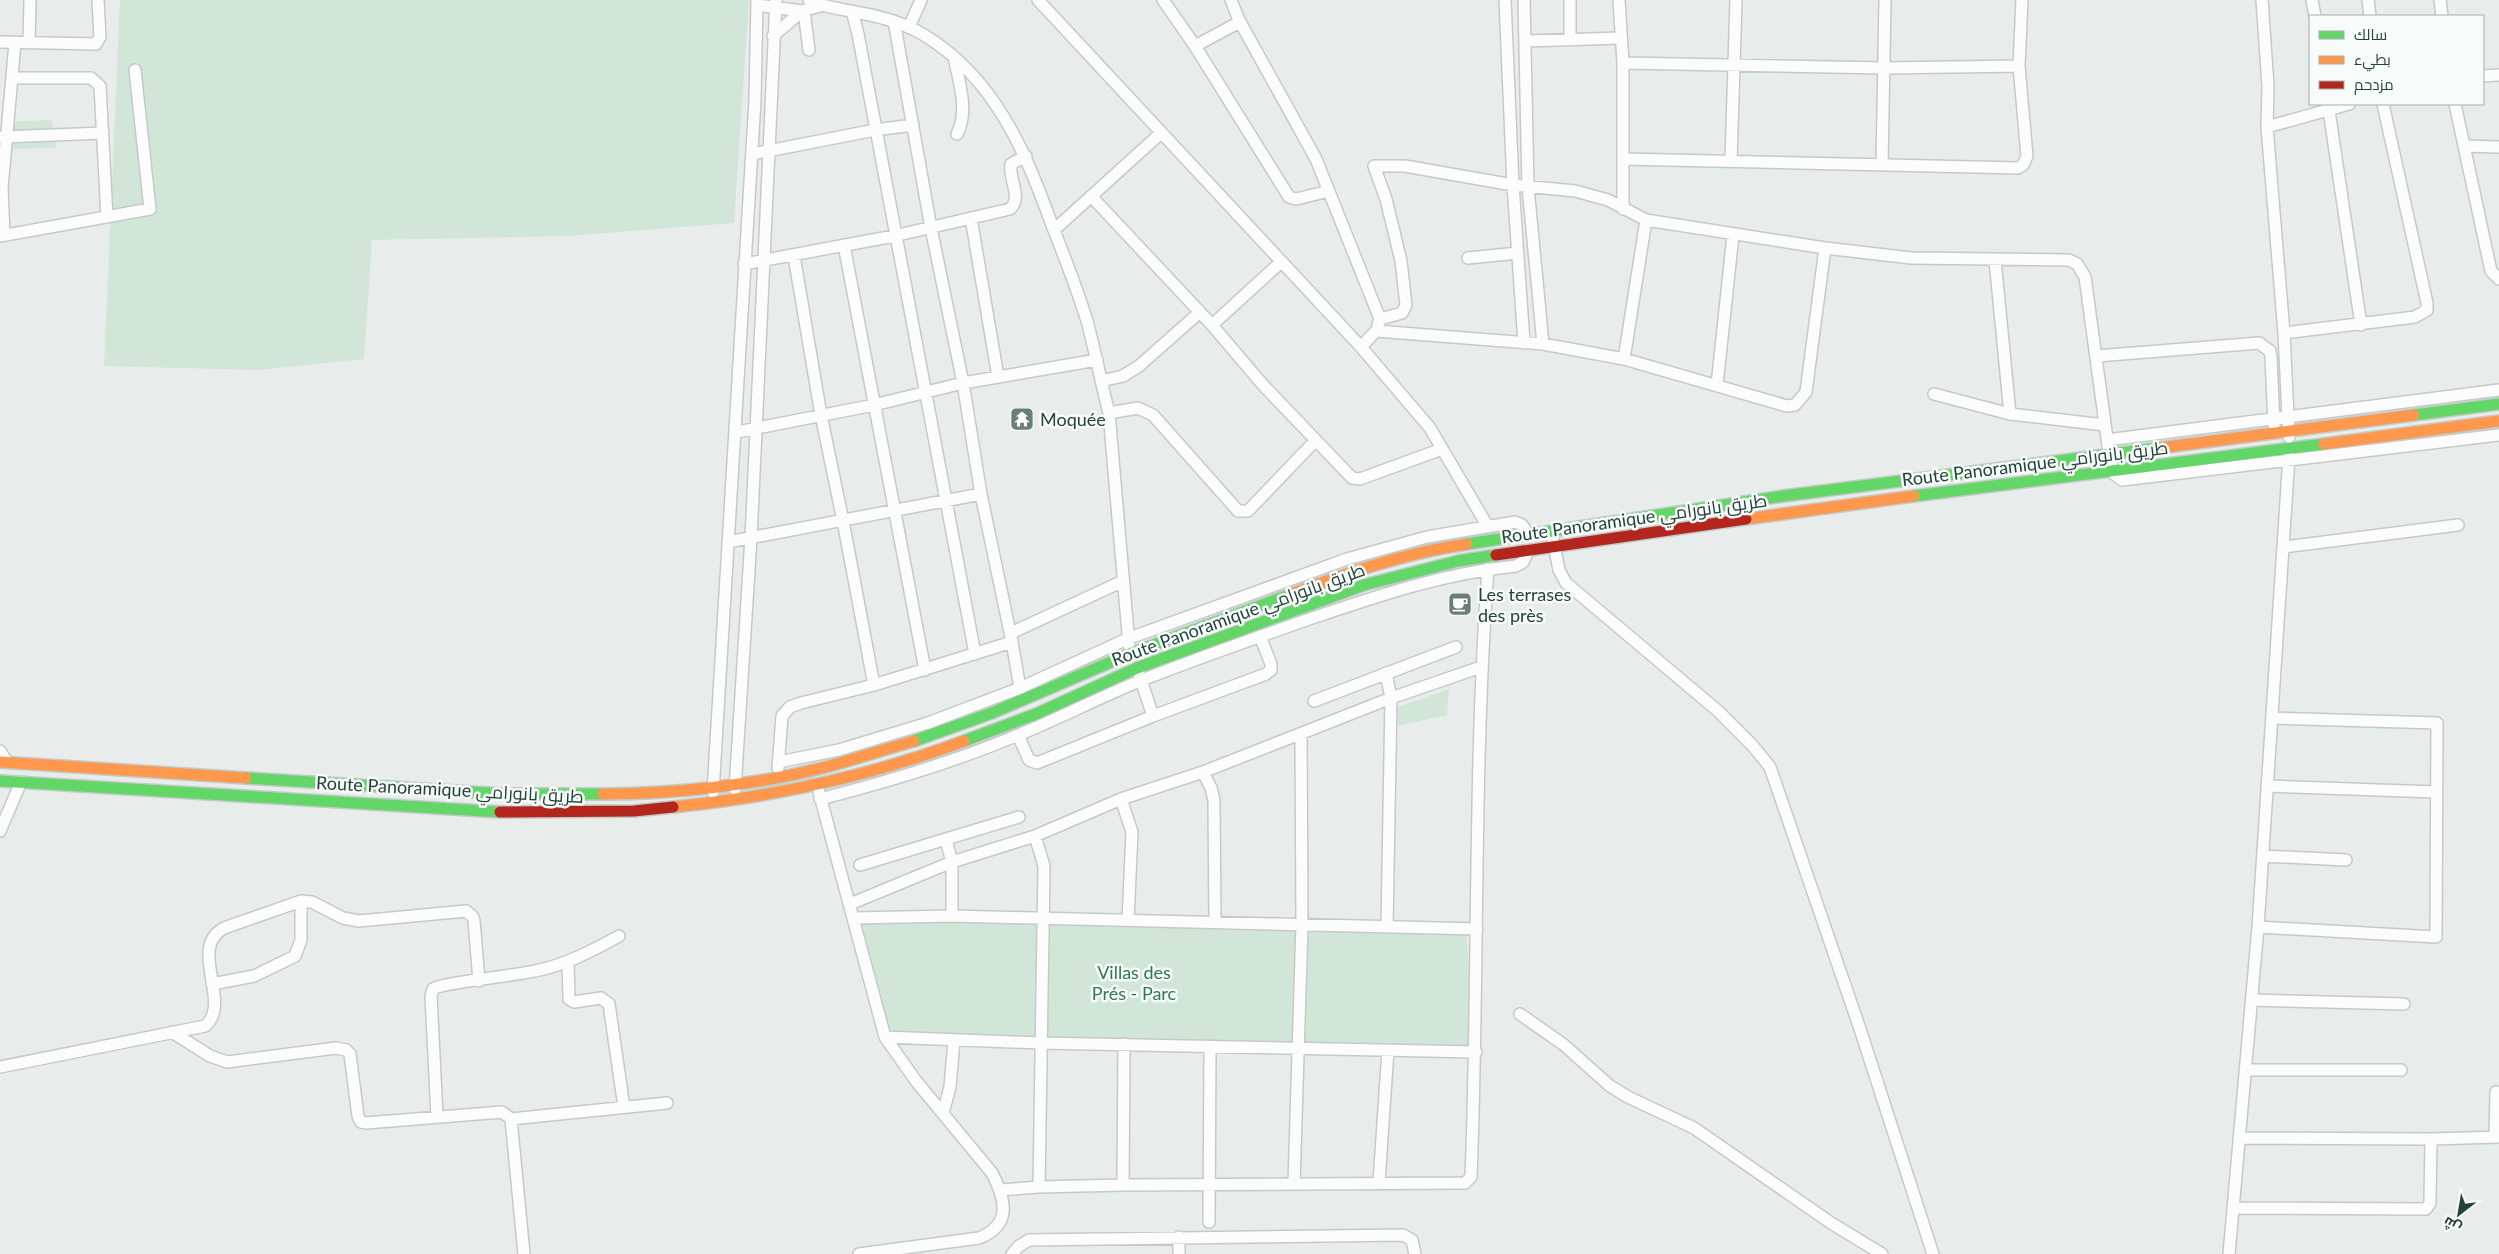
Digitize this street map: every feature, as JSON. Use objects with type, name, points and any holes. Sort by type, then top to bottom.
[{"type":"street","points":[[29,44],[30,0]]},
{"type":"street","points":[[0,42],[96,44],[100,37],[98,0]]},
{"type":"street","points":[[909,27],[921,0]]},
{"type":"street","points":[[1038,0],[1280,263],[1361,347],[1430,428],[1488,526]]},
{"type":"street","points":[[1163,0],[1195,46],[1289,197],[1296,199],[1329,190]]},
{"type":"street","points":[[1231,0],[1239,20],[1316,160],[1380,319],[1376,331],[1361,347]]},
{"type":"street","points":[[1505,0],[1512,185],[1524,343]]},
{"type":"street","points":[[1524,0],[1528,187],[1543,344]]},
{"type":"street","points":[[1570,0],[1570,40]]},
{"type":"street","points":[[1619,0],[1623,63],[1623,209]]},
{"type":"street","points":[[1731,161],[1736,0]]},
{"type":"street","points":[[1882,165],[1885,0]]},
{"type":"street","points":[[1624,159],[2011,169],[2023,165],[2027,156],[2019,66],[2022,0]]},
{"type":"street","points":[[2229,1254],[2258,927],[2289,461],[2289,417],[2267,127],[2268,86],[2262,0]]},
{"type":"street","points":[[2312,0],[2315,15]]},
{"type":"street","points":[[2368,0],[2370,15]]},
{"type":"street","points":[[2440,0],[2442,15]]},
{"type":"street","points":[[713,804],[722,683],[728,542],[737,432],[744,264],[752,154],[757,3],[805,7],[820,6],[852,11],[894,21],[909,27],[938,44],[954,57],[984,86],[1000,109],[1026,156],[1086,320],[1097,360],[1109,413],[1127,639],[1153,716]]},
{"type":"street","points":[[734,801],[751,538],[762,261],[776,4]]},
{"type":"street","points":[[774,36],[805,7]]},
{"type":"street","points":[[805,7],[809,50]]},
{"type":"street","points":[[852,11],[975,654]]},
{"type":"street","points":[[1195,46],[1236,24],[1239,20]]},
{"type":"street","points":[[894,21],[931,228],[963,383],[981,494],[1012,637],[1020,688]]},
{"type":"street","points":[[1526,41],[1621,38]]},
{"type":"street","points":[[15,43],[12,78],[5,90],[1,188],[2,236],[150,209],[135,70]]},
{"type":"street","points":[[954,57],[964,115],[962,125],[957,134]]},
{"type":"street","points":[[1623,63],[1884,68],[2019,66]]},
{"type":"street","points":[[2484,76],[2499,75]]},
{"type":"street","points":[[12,78],[94,79],[100,86],[107,217]]},
{"type":"street","points":[[2284,333],[2361,325],[2415,317],[2425,313],[2428,306],[2384,105]]},
{"type":"street","points":[[2455,105],[2491,271],[2499,280]]},
{"type":"street","points":[[2267,127],[2329,106],[2361,325]]},
{"type":"street","points":[[752,154],[875,130],[913,125]]},
{"type":"street","points":[[4,137],[103,133]]},
{"type":"street","points":[[1054,230],[1161,133]]},
{"type":"street","points":[[2464,146],[2499,147]]},
{"type":"street","points":[[744,264],[894,236],[1010,209],[1014,206],[1016,197],[1010,167],[1013,161],[1026,156]]},
{"type":"street","points":[[1380,319],[1402,313],[1406,300],[1399,252],[1386,199],[1374,166],[1405,166],[1512,185],[1594,195],[1646,220],[1733,235],[1911,258],[1995,260],[2062,258],[2077,264],[2085,277],[2109,453],[2112,470],[2119,479],[2130,481],[2499,435]]},
{"type":"street","points":[[1090,196],[1212,325],[1263,385],[1315,441],[1356,480],[1442,449]]},
{"type":"street","points":[[971,218],[998,377]]},
{"type":"street","points":[[1624,359],[1646,220]]},
{"type":"street","points":[[1717,385],[1733,235]]},
{"type":"street","points":[[844,245],[925,670]]},
{"type":"street","points":[[1376,331],[1543,344],[1624,359],[1786,406],[1802,400],[1807,384],[1825,248]]},
{"type":"street","points":[[1468,258],[1518,253]]},
{"type":"street","points":[[794,256],[821,415],[874,685]]},
{"type":"street","points":[[1995,260],[2010,414]]},
{"type":"street","points":[[1212,325],[1280,263]]},
{"type":"street","points":[[1101,382],[1123,376],[1139,366],[1200,312]]},
{"type":"street","points":[[2097,356],[2259,343],[2270,351],[2271,358],[2276,463]]},
{"type":"street","points":[[737,432],[874,405],[963,383],[1097,360]]},
{"type":"street","points":[[2108,440],[2499,390]]},
{"type":"street","points":[[1934,394],[2010,414],[2105,425]]},
{"type":"street","name":"Route Panoramique طريق بانورامي","points":[[4,762],[504,794],[628,794],[735,784],[778,777],[855,759],[956,727],[1132,653],[1380,562],[1432,549],[1783,496],[2499,404]]},
{"type":"street","points":[[1109,413],[1138,408],[1153,415],[1238,511],[1242,512],[1248,511],[1315,441]]},
{"type":"street","name":"Route Panoramique طريق بانورامي","points":[[0,781],[505,812],[600,813],[734,801],[817,785],[909,760],[1036,714],[1137,668],[1395,576],[1458,561],[1784,513],[2499,421]]},
{"type":"street","points":[[728,542],[981,494]]},
{"type":"street","points":[[779,762],[839,750],[892,735],[1020,688],[1127,639],[1373,551],[1427,537],[1517,522],[1528,534]]},
{"type":"street","points":[[2284,547],[2458,525]]},
{"type":"street","points":[[1552,531],[1559,570],[1566,583],[1718,711],[1742,734],[1770,768],[1860,1028],[1933,1254]]},
{"type":"street","points":[[820,799],[896,778],[1018,735],[1142,680],[1260,636],[1419,583],[1488,569],[1520,565],[1528,551]]},
{"type":"street","points":[[1001,1190],[1123,1185],[1379,1182],[1465,1183],[1471,1177],[1476,1052],[1481,667],[1488,569]]},
{"type":"street","points":[[778,777],[781,722],[785,711],[801,703],[874,685],[975,654],[1123,581]]},
{"type":"street","points":[[1018,735],[1029,760],[1037,762],[1269,673],[1271,664],[1260,636]]},
{"type":"street","points":[[1314,701],[1456,647]]},
{"type":"street","points":[[850,904],[952,862],[1035,836],[1122,800],[1203,772],[1391,698],[1481,667]]},
{"type":"street","points":[[1386,674],[1391,698],[1387,927]]},
{"type":"street","points":[[2258,927],[2436,937],[2437,723],[2272,718]]},
{"type":"street","points":[[1294,1183],[1302,925],[1301,734]]},
{"type":"street","points":[[0,751],[4,762]]},
{"type":"street","points":[[1203,772],[1214,800],[1215,922]]},
{"type":"street","points":[[0,831],[21,782]]},
{"type":"street","points":[[817,785],[885,1037],[992,1174],[1001,1190],[1003,1212],[996,1229],[990,1234],[965,1240],[859,1254]]},
{"type":"street","points":[[2268,786],[2436,792]]},
{"type":"street","points":[[1122,800],[1132,832],[1128,920]]},
{"type":"street","points":[[860,865],[1019,817]]},
{"type":"street","points":[[1035,836],[1044,866],[1039,1187]]},
{"type":"street","points":[[946,840],[952,862],[952,916]]},
{"type":"street","points":[[2263,856],[2346,860]]},
{"type":"street","points":[[865,898],[870,918]]},
{"type":"street","points":[[0,1068],[172,1032],[202,1028],[208,1023],[214,1012],[209,948],[212,939],[219,931],[301,901],[312,902],[343,918],[359,921],[466,911],[473,916],[474,921],[479,981]]},
{"type":"street","points":[[212,984],[254,976],[295,956],[300,940],[301,901]]},
{"type":"street","points":[[854,918],[952,916],[1477,929]]},
{"type":"street","points":[[437,1117],[431,992],[440,985],[479,981],[537,971],[568,962],[619,936]]},
{"type":"street","points":[[568,962],[569,1000],[574,1002],[601,998],[607,1000],[609,1004],[624,1107]]},
{"type":"street","points":[[2252,1000],[2404,1004]]},
{"type":"street","points":[[1520,1014],[1564,1045],[1610,1086],[1628,1097],[1694,1128],[1832,1223],[1882,1254]]},
{"type":"street","points":[[172,1032],[210,1056],[227,1062],[341,1048],[350,1054],[358,1116],[362,1122],[502,1112],[511,1119],[667,1102]]},
{"type":"street","points":[[885,1037],[1040,1043],[1476,1052]]},
{"type":"street","points":[[943,1113],[950,1087],[954,1040]]},
{"type":"street","points":[[1123,1185],[1124,1044]]},
{"type":"street","points":[[1209,1222],[1210,1047]]},
{"type":"street","points":[[1379,1182],[1388,1050]]},
{"type":"street","points":[[2246,1070],[2401,1070]]},
{"type":"street","points":[[2240,1138],[2432,1140],[2497,1137],[2496,1092]]},
{"type":"street","points":[[511,1119],[524,1254]]},
{"type":"street","points":[[2233,1208],[2426,1208],[2430,1203],[2432,1140]]},
{"type":"street","points":[[1012,1254],[1018,1246],[1029,1240],[1403,1235],[1412,1240],[1415,1254]]},
{"type":"street","points":[[1179,1237],[1179,1254]]},
{"type":"green space","points":[[120,0],[749,0],[734,223],[567,236],[372,240],[364,359],[259,370],[104,366]]},
{"type":"green space","points":[[52,120],[56,148],[6,149],[1,122]]},
{"type":"green space","points":[[1449,689],[1447,715],[1398,726],[1398,707]]},
{"type":"green space","name":"Villas des Prés - Parc","points":[[853,918],[1466,929],[1476,1052],[885,1037]]},
{"type":"traffic: fast","points":[[2414,415],[2499,404]]},
{"type":"traffic: fast","points":[[1914,496],[2324,444]]},
{"type":"traffic: fast","points":[[1467,544],[1783,496],[2159,448]]},
{"type":"traffic: fast","points":[[964,741],[1036,714],[1137,668],[1364,585],[1458,561],[1496,555]]},
{"type":"traffic: fast","points":[[914,741],[992,713],[1132,653],[1289,595]]},
{"type":"traffic: fast","points":[[246,778],[504,794],[603,794]]},
{"type":"traffic: fast","points":[[0,781],[500,812]]},
{"type":"traffic: slow","points":[[2159,448],[2414,415]]},
{"type":"traffic: slow","points":[[2324,444],[2499,421]]},
{"type":"traffic: slow","points":[[1746,519],[1914,496]]},
{"type":"traffic: slow","points":[[1289,595],[1399,558],[1467,544]]},
{"type":"traffic: slow","points":[[603,794],[687,790],[772,779],[826,767],[914,741]]},
{"type":"traffic: slow","points":[[673,807],[784,791],[857,775],[964,741]]},
{"type":"traffic: slow","points":[[0,762],[246,778]]},
{"type":"traffic: jam","points":[[1496,555],[1746,519]]},
{"type":"traffic: jam","points":[[500,812],[634,811],[673,807]]},
{"type":"place","name":"Moquée","points":[[1022,419]]},
{"type":"place","name":"Les terrases des près","points":[[1460,604]]}]
